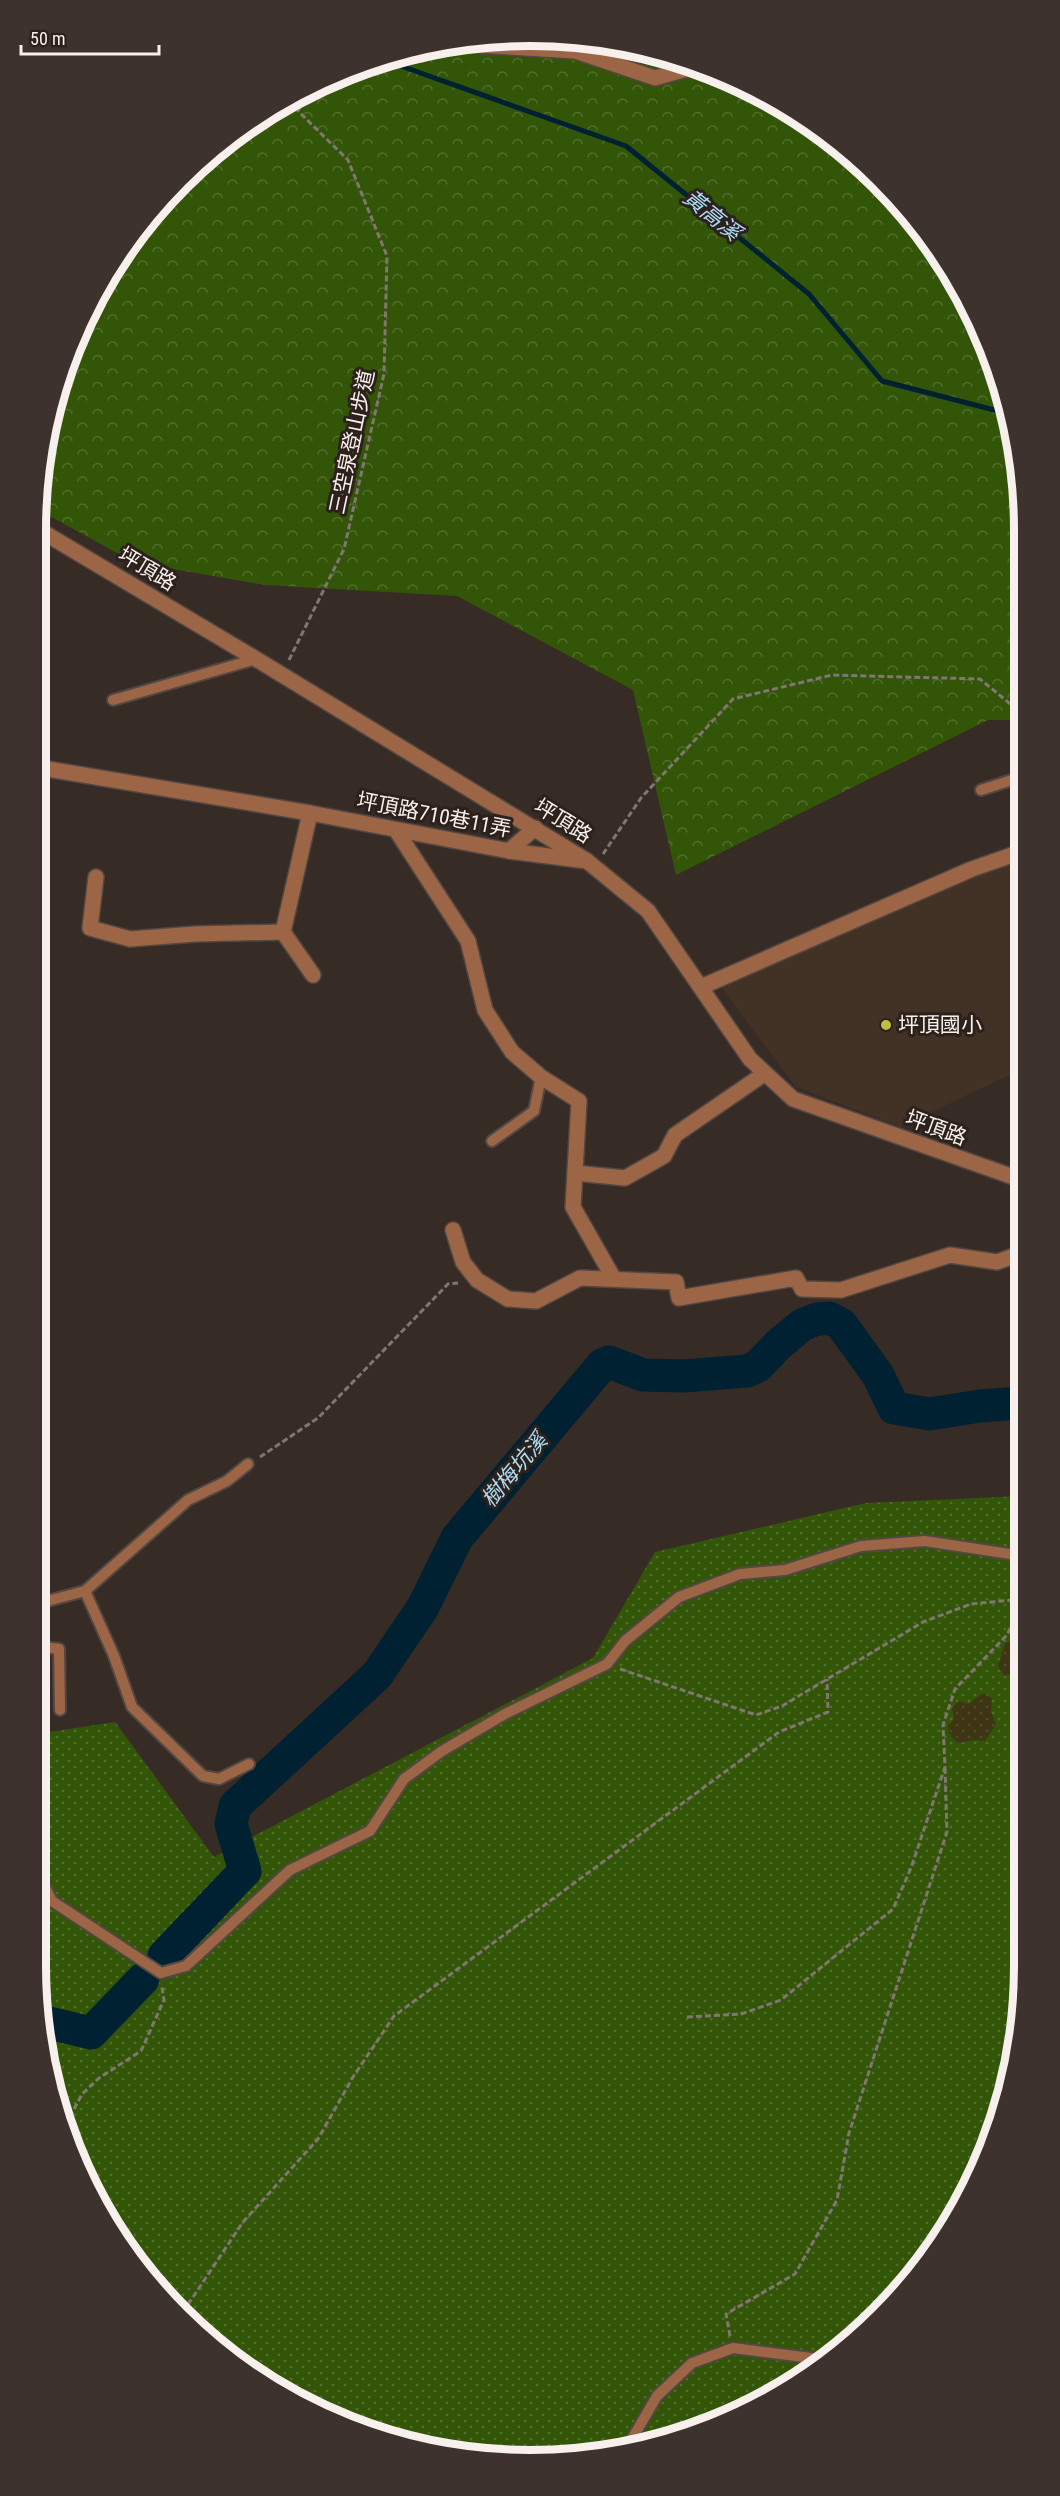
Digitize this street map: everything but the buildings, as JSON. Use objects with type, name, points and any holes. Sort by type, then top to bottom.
[{"type":"street","points":[[511,47],[575,51],[655,78],[681,71]]},
{"type":"street","name":"坪頂路","points":[[46,534],[256,658],[590,864],[648,911],[750,1059],[793,1099],[1014,1177]]},
{"type":"street","name":"坪頂路710巷11弄","points":[[46,769],[310,813],[590,864]]},
{"type":"street","points":[[310,813],[283,932],[313,975]]},
{"type":"street","points":[[509,851],[535,828]]},
{"type":"street","points":[[396,830],[468,941],[485,1010],[512,1052],[540,1077],[579,1101],[573,1207],[614,1279]]},
{"type":"street","points":[[701,987],[972,868],[1014,854]]},
{"type":"street","points":[[96,877],[90,928],[130,939],[195,934],[283,932]]},
{"type":"street","points":[[574,1173],[625,1178],[664,1156],[675,1135],[764,1074]]},
{"type":"street","points":[[453,1230],[463,1262],[477,1280],[508,1299],[536,1301],[580,1278],[676,1282],[678,1298],[796,1278],[802,1289],[841,1290],[950,1256],[998,1262],[1014,1256]]},
{"type":"lane","points":[[113,700],[256,658]]},
{"type":"lane","points":[[981,790],[1014,779]]},
{"type":"lane","points":[[492,1141],[534,1111],[540,1077]]},
{"type":"lane","points":[[46,1601],[85,1591],[188,1500],[227,1481],[248,1464]]},
{"type":"lane","points":[[46,1889],[52,1901],[161,1973],[186,1966],[290,1870],[370,1831],[404,1779],[442,1751],[505,1714],[607,1664],[625,1641],[679,1597],[740,1574],[785,1570],[861,1546],[925,1541],[1014,1555]]},
{"type":"lane","points":[[85,1591],[114,1656],[132,1707],[203,1776],[219,1779],[249,1764]]},
{"type":"lane","points":[[46,1647],[59,1649],[60,1710]]},
{"type":"lane","points":[[633,2438],[657,2396],[692,2363],[733,2348],[812,2359]]},
{"type":"path","name":"三空泉登山步道","points":[[282,675],[344,549],[384,374],[387,256],[348,160],[298,111],[302,103]]},
{"type":"path","points":[[590,864],[641,798],[733,699],[832,675],[980,679],[1014,707]]},
{"type":"path","points":[[248,1464],[318,1418],[448,1284],[477,1280]]},
{"type":"path","points":[[607,1664],[756,1714],[782,1706],[923,1622],[971,1604],[1014,1601]]},
{"type":"path","points":[[733,2348],[726,2314],[795,2274],[837,2200],[849,2133],[947,1832],[943,1725],[956,1689],[1007,1635],[1014,1620]]},
{"type":"path","points":[[187,2307],[243,2222],[318,2139],[353,2077],[394,2016],[779,1732],[828,1712],[827,1679]]},
{"type":"path","points":[[687,2017],[741,2014],[781,2000],[892,1909],[911,1868],[945,1767]]},
{"type":"path","points":[[71,2118],[81,2094],[99,2078],[141,2051],[164,2000],[161,1973]]},
{"type":"shaded area","name":"坪頂國小","points":[[1014,860],[1014,1072],[901,1127],[796,1087],[717,981]]},
{"type":"green space","points":[[530,46],[562,48],[624,56],[655,63],[715,83],[772,111],[799,128],[849,166],[894,211],[932,261],[949,288],[977,345],[988,375],[997,405],[1009,467],[1014,530],[1014,720],[988,720],[676,875],[633,690],[457,596],[265,585],[133,562],[47,514],[51,467],[63,405],[83,345],[96,316],[128,261],[166,211],[188,188],[236,146],[288,111],[345,83],[375,72],[436,56],[498,48]]},
{"type":"green space","points":[[1014,1496],[1014,1966],[1009,2029],[997,2091],[977,2151],[949,2208],[914,2260],[894,2285],[849,2330],[799,2368],[772,2385],[715,2413],[685,2424],[655,2433],[593,2445],[530,2450],[498,2448],[436,2440],[405,2433],[345,2413],[316,2400],[288,2385],[236,2350],[211,2330],[166,2285],[128,2235],[96,2180],[72,2121],[56,2060],[48,1998],[46,1732],[115,1722],[214,1857],[593,1658],[655,1552],[866,1503]]},
{"type":"sand","points":[[1014,1640],[1014,1674],[1004,1676],[998,1666],[1005,1643]]},
{"type":"sand","points":[[982,1694],[992,1699],[991,1712],[996,1724],[985,1741],[960,1743],[955,1741],[948,1726],[954,1719],[952,1708],[959,1701],[968,1704]]},
{"type":"waterway","name":"黃高溪","points":[[398,65],[626,146],[809,294],[882,381],[998,411]]},
{"type":"waterway","name":"樹梅坑溪","points":[[164,1956],[245,1871],[231,1824],[235,1806],[377,1675],[423,1607],[457,1538],[602,1365],[609,1362],[643,1375],[684,1376],[747,1371],[758,1366],[802,1325],[817,1319],[829,1318],[841,1324],[878,1375],[894,1408],[930,1414],[1014,1404]]},
{"type":"waterway","name":"樹梅坑溪","points":[[50,2023],[91,2033],[143,1979]]},
{"type":"place","name":"坪頂國小","points":[[886,1025]]}]
